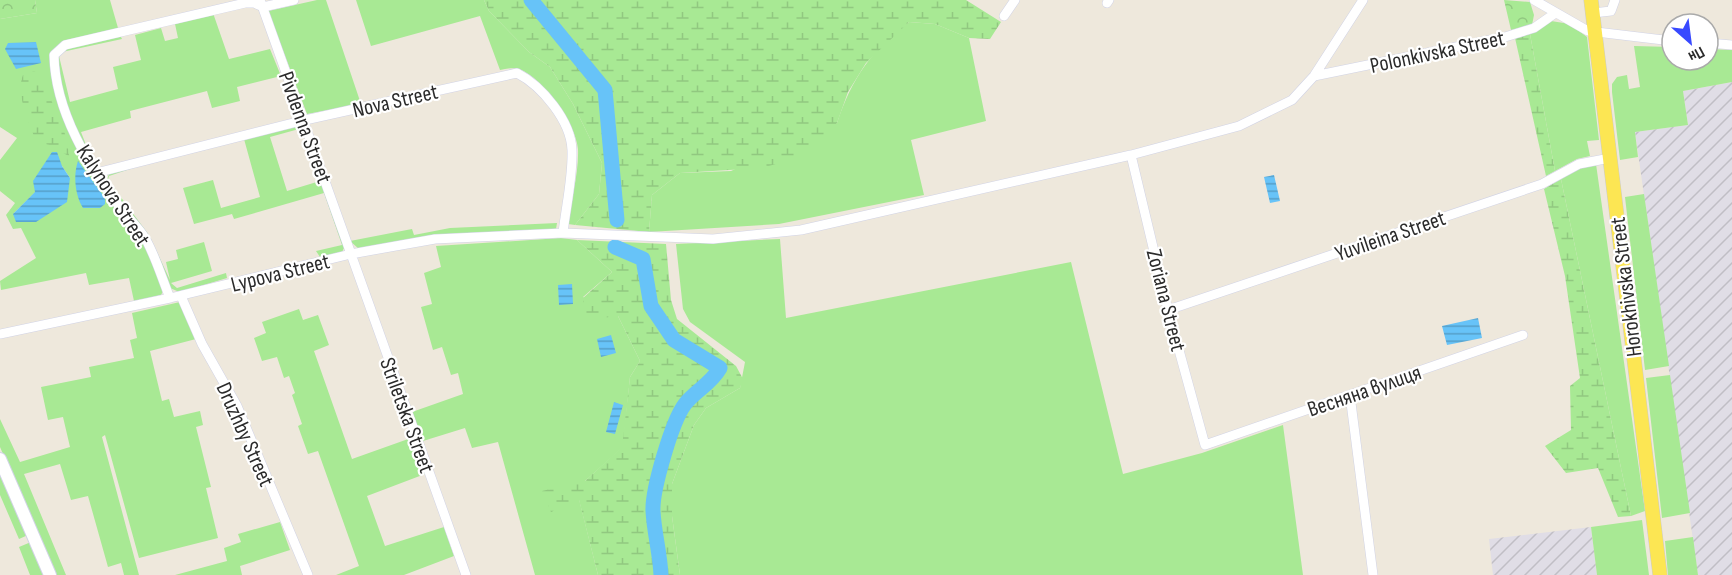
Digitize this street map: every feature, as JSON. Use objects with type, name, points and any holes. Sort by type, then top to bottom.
[{"type":"main road","name":"Horokhivska Street","points":[[1592,6],[1660,575]]},
{"type":"main road","points":[[0,459],[50,575]]},
{"type":"street","name":"Kalynova Street","points":[[170,298],[145,238],[96,173],[81,149],[66,113],[54,67],[54,55],[65,45],[213,9],[245,3],[262,4],[294,0]]},
{"type":"street","points":[[1004,16],[1015,0]]},
{"type":"street","name":"Lypova Street","points":[[0,334],[181,296],[351,254],[435,240],[562,233],[713,239],[801,230],[1131,155],[1239,126],[1292,100],[1314,76],[1363,0]]},
{"type":"street","points":[[1534,0],[1554,14],[1568,18],[1588,31],[1660,40]]},
{"type":"street","points":[[1592,6],[1611,11],[1615,0]]},
{"type":"street","name":"Pivdenna Street","points":[[262,4],[351,254]]},
{"type":"street","name":"Polonkivska Street","points":[[1314,76],[1505,37],[1534,28],[1554,14]]},
{"type":"street","name":"Nova Street","points":[[96,173],[304,120],[517,73],[526,77],[559,115],[573,149],[562,233]]},
{"type":"street","name":"Zoriana Street","points":[[1131,155],[1168,310],[1205,445]]},
{"type":"street","name":"Yuvileina Street","points":[[1168,310],[1542,184],[1579,164],[1610,158]]},
{"type":"street","name":"Striletska Street","points":[[351,254],[466,575]]},
{"type":"street","name":"Druzhby Street","points":[[181,296],[202,344],[237,406],[308,575]]},
{"type":"street","name":"Весняна вулиця","points":[[1205,445],[1523,335]]},
{"type":"street","points":[[1350,395],[1373,575]]},
{"type":"shaded area","points":[[1732,82],[1732,575],[1698,575],[1635,132],[1688,125],[1683,91]]},
{"type":"shaded area","points":[[1591,527],[1597,575],[1493,575],[1489,539]]},
{"type":"green space","points":[[0,0],[35,0],[37,13],[0,19]]},
{"type":"green space","points":[[35,0],[110,0],[118,28],[57,47],[64,114],[143,239],[164,289],[161,295],[134,301],[129,278],[89,285],[86,273],[1,290],[0,281],[36,258],[21,228],[13,229],[6,215],[15,203],[0,191],[0,160],[17,138],[0,127],[0,19],[37,13]],"holes":[[[62,166],[70,178],[13,214]]]},
{"type":"green space","points":[[326,0],[361,104],[307,114],[268,11]]},
{"type":"green space","points":[[356,0],[484,0],[489,11],[529,52],[550,67],[573,104],[602,163],[599,194],[575,225],[568,224],[578,158],[576,139],[571,127],[557,103],[538,82],[519,69],[500,70],[480,16],[371,46]]},
{"type":"green space","points":[[484,0],[966,0],[1001,22],[990,39],[969,38],[935,24],[909,22],[866,63],[848,92],[837,123],[810,147],[786,161],[762,168],[680,173],[652,195],[649,232],[575,225],[599,194],[602,163],[573,104],[550,67],[529,52],[489,11]]},
{"type":"green space","points":[[1504,0],[1530,2],[1534,15],[1532,25],[1511,30]]},
{"type":"green space","points":[[213,13],[229,59],[270,49],[281,76],[237,87],[240,101],[212,108],[207,91],[130,111],[131,118],[81,132],[95,168],[74,126],[63,96],[59,81],[59,57],[70,102],[118,89],[113,67],[141,60],[135,35],[161,28],[165,41],[178,38],[175,24]]},
{"type":"green space","points":[[1551,21],[1570,24],[1587,37],[1599,140],[1587,141],[1590,156],[1577,159],[1555,171],[1530,34]]},
{"type":"green space","points":[[909,22],[935,24],[969,38],[986,121],[911,140],[924,195],[779,224],[649,232],[652,195],[680,173],[731,171],[837,123],[849,92],[864,66]]},
{"type":"green space","points":[[1530,34],[1555,171],[1546,176],[1515,38]]},
{"type":"green space","points":[[120,35],[122,39],[62,52],[59,56],[60,50]]},
{"type":"green space","points":[[1634,46],[1660,47],[1660,72],[1720,72],[1720,50],[1732,50],[1732,82],[1683,91],[1688,125],[1635,132],[1638,157],[1620,160],[1612,84],[1617,77],[1627,75],[1629,89],[1640,87]]},
{"type":"green space","points":[[34,71],[39,74],[62,124],[69,156],[59,147],[36,142],[24,109],[21,91],[23,75]]},
{"type":"green space","points":[[303,125],[345,246],[342,252],[320,257],[316,251],[342,245],[324,193],[234,219],[232,214],[194,224],[183,188],[213,180],[221,208],[260,197],[244,139]],"holes":[[[299,129],[303,132],[320,181],[287,191],[270,137]]]},
{"type":"green space","points":[[145,164],[109,176],[108,180],[149,235],[170,280],[166,262],[178,259],[176,250],[204,242],[212,271],[171,283],[177,288],[226,273],[227,278],[184,291],[170,288],[106,181],[110,172]]},
{"type":"green space","points":[[1596,164],[1645,511],[1631,516],[1561,179],[1580,168]]},
{"type":"green space","points":[[1561,179],[1631,516],[1618,517],[1598,468],[1566,473],[1545,446],[1571,430],[1570,386],[1580,378],[1565,276],[1544,189]]},
{"type":"green space","points":[[1644,194],[1669,366],[1645,370],[1625,197]]},
{"type":"green space","points":[[557,223],[556,229],[359,249],[350,241],[412,229],[414,235],[450,228]]},
{"type":"green space","points":[[561,238],[577,240],[612,272],[583,297],[618,316],[640,361],[630,377],[623,447],[585,481],[579,499],[598,575],[535,575],[498,442],[472,448],[465,428],[423,441],[412,412],[463,394],[458,373],[451,375],[442,347],[433,350],[421,307],[432,304],[424,273],[441,267],[436,246]]},
{"type":"green space","points":[[780,239],[786,318],[1071,262],[1123,474],[1202,453],[1283,425],[1303,575],[680,575],[672,516],[672,484],[694,425],[706,408],[740,388],[745,362],[690,322],[683,309],[676,244]]},
{"type":"green space","points":[[577,240],[666,244],[671,300],[677,319],[736,366],[743,379],[740,388],[706,408],[694,425],[672,484],[672,516],[680,575],[598,575],[579,500],[551,512],[542,491],[585,481],[622,447],[630,377],[640,361],[618,316],[585,320],[583,298],[612,272]]},
{"type":"green space","points":[[180,302],[196,339],[150,351],[162,401],[169,399],[174,417],[200,411],[203,425],[196,427],[211,487],[206,488],[218,538],[139,558],[105,435],[102,437],[139,575],[124,575],[121,563],[108,567],[88,496],[71,500],[60,464],[24,474],[66,575],[55,575],[0,447],[0,419],[20,462],[70,447],[63,417],[48,420],[41,387],[91,377],[89,367],[134,358],[130,340],[137,338],[132,313]]},
{"type":"green space","points":[[299,309],[303,320],[318,315],[329,345],[314,351],[352,459],[411,438],[425,474],[367,496],[385,546],[444,527],[454,556],[404,575],[336,575],[359,566],[318,451],[308,454],[298,426],[302,424],[292,395],[295,393],[289,376],[284,378],[277,357],[262,361],[254,338],[266,333],[262,322]]},
{"type":"green space","points":[[1670,375],[1690,513],[1662,518],[1646,378]]},
{"type":"green space","points":[[0,474],[28,535],[19,539],[0,495]]},
{"type":"green space","points":[[1642,520],[1649,575],[1597,575],[1591,527]]},
{"type":"green space","points":[[280,522],[290,550],[240,566],[242,575],[175,575],[227,561],[224,548],[241,542],[238,534]]},
{"type":"green space","points":[[1693,537],[1698,575],[1668,575],[1665,541]]},
{"type":"green space","points":[[31,542],[45,575],[30,575],[19,547]]},
{"type":"water","points":[[36,42],[41,63],[16,69],[5,49],[8,43]]},
{"type":"water","points":[[52,152],[57,152],[70,178],[67,202],[36,222],[16,222],[13,214],[35,192],[33,181]]},
{"type":"water","points":[[78,161],[105,198],[105,204],[100,208],[83,208],[80,203],[75,179]]},
{"type":"water","points":[[1274,175],[1280,201],[1270,203],[1264,177]]},
{"type":"water","points":[[572,284],[573,304],[559,305],[558,285]]},
{"type":"water","points":[[1478,318],[1482,338],[1447,345],[1442,326]]},
{"type":"water","points":[[611,335],[616,353],[601,357],[597,339]]},
{"type":"water","points":[[614,402],[623,405],[615,434],[606,432]]},
{"type":"waterway","points":[[531,0],[605,90],[617,220]]},
{"type":"waterway","points":[[615,247],[643,259],[651,306],[674,340],[720,368],[712,379],[685,404],[674,425],[664,456],[653,511],[661,575]]}]
